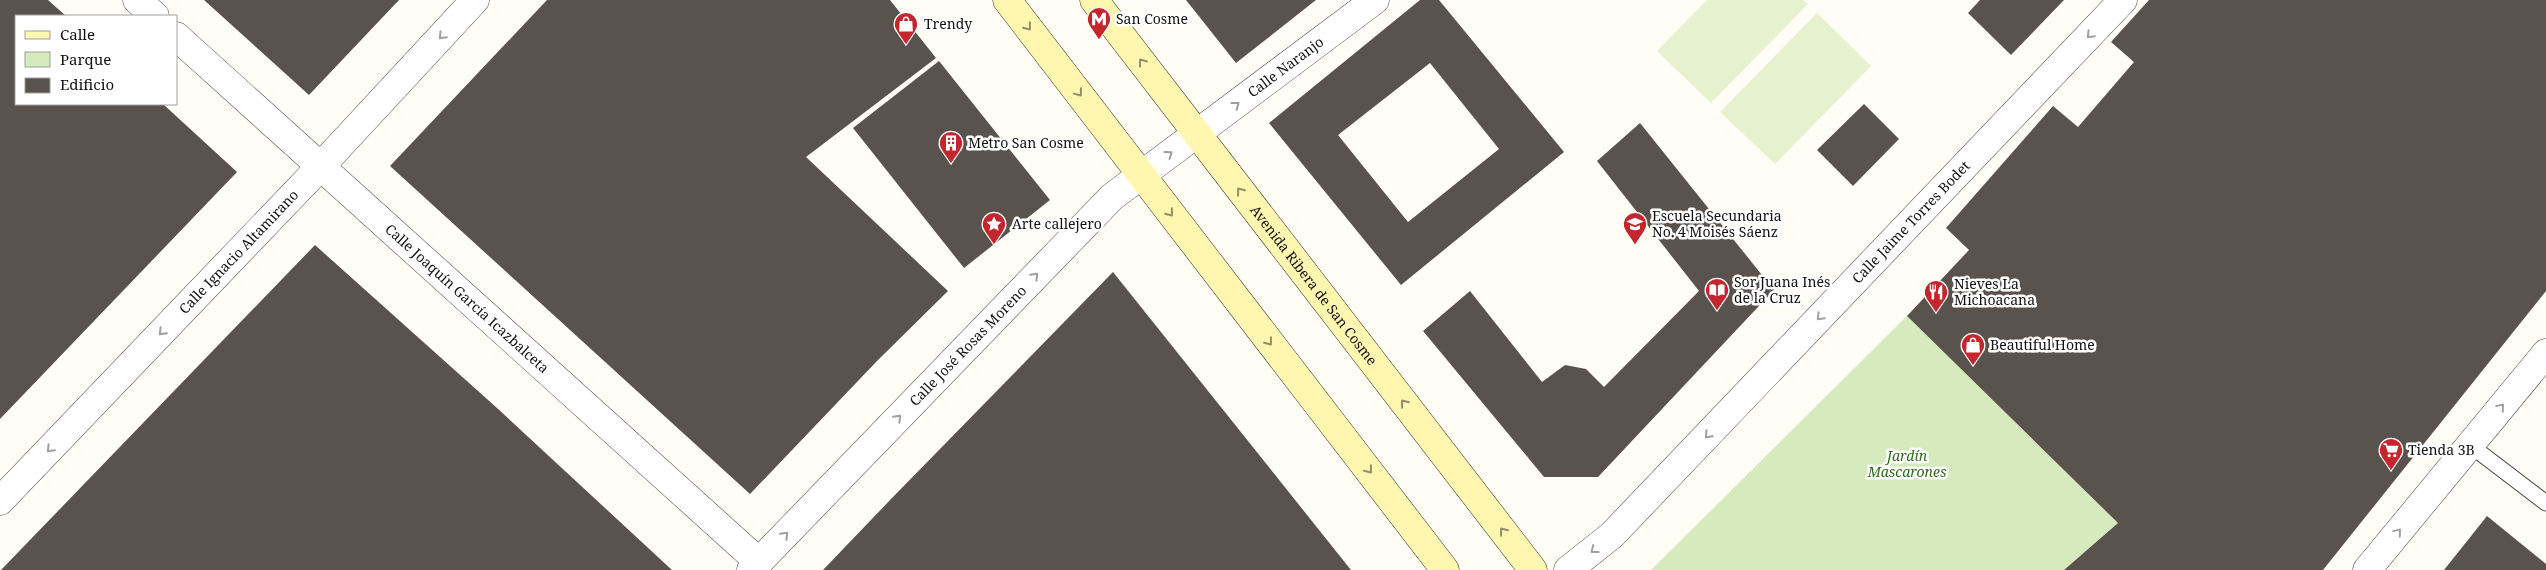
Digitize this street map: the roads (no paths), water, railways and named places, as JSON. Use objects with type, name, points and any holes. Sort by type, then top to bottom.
[{"type":"main road","points":[[1007,0],[1446,570]]},
{"type":"main road","name":"Avenida Ribera de San Cosme","points":[[1094,0],[1533,570]]},
{"type":"street","points":[[137,0],[154,15]]},
{"type":"street","name":"Calle Ignacio Altamirano","points":[[0,502],[321,166],[476,0]]},
{"type":"street","name":"Calle Naranjo","points":[[1197,133],[1375,0]]},
{"type":"street","name":"Calle Jaime Torres Bodet","points":[[1568,570],[1612,536],[2123,0]]},
{"type":"street","name":"Calle Joaquín García Icazbalceta","points":[[178,38],[321,166],[755,566]]},
{"type":"street","name":"Calle José Rosas Moreno","points":[[755,566],[1112,197],[1197,133]]},
{"type":"street","points":[[2367,570],[2470,445],[2543,362]]},
{"type":"lane","points":[[2470,445],[2546,504]]},
{"type":"place","name":"San Cosme","points":[[1099,40]]},
{"type":"place","name":"Trendy","points":[[906,45]]},
{"type":"place","name":"Metro San Cosme","points":[[951,164]]},
{"type":"place","name":"Arte callejero","points":[[994,245]]},
{"type":"place","name":"Escuela Secundaria No. 4 Moisés Sáenz","points":[[1635,245]]},
{"type":"place","name":"Sor Juana Inés de la Cruz","points":[[1717,311]]},
{"type":"place","name":"Nieves La Michoacana","points":[[1936,313]]},
{"type":"place","name":"Beautiful Home","points":[[1973,366]]},
{"type":"place","name":"Tienda 3B","points":[[2391,471]]},
{"type":"park label","name":"Jardín Mascarones","points":[[1907,464]]}]
